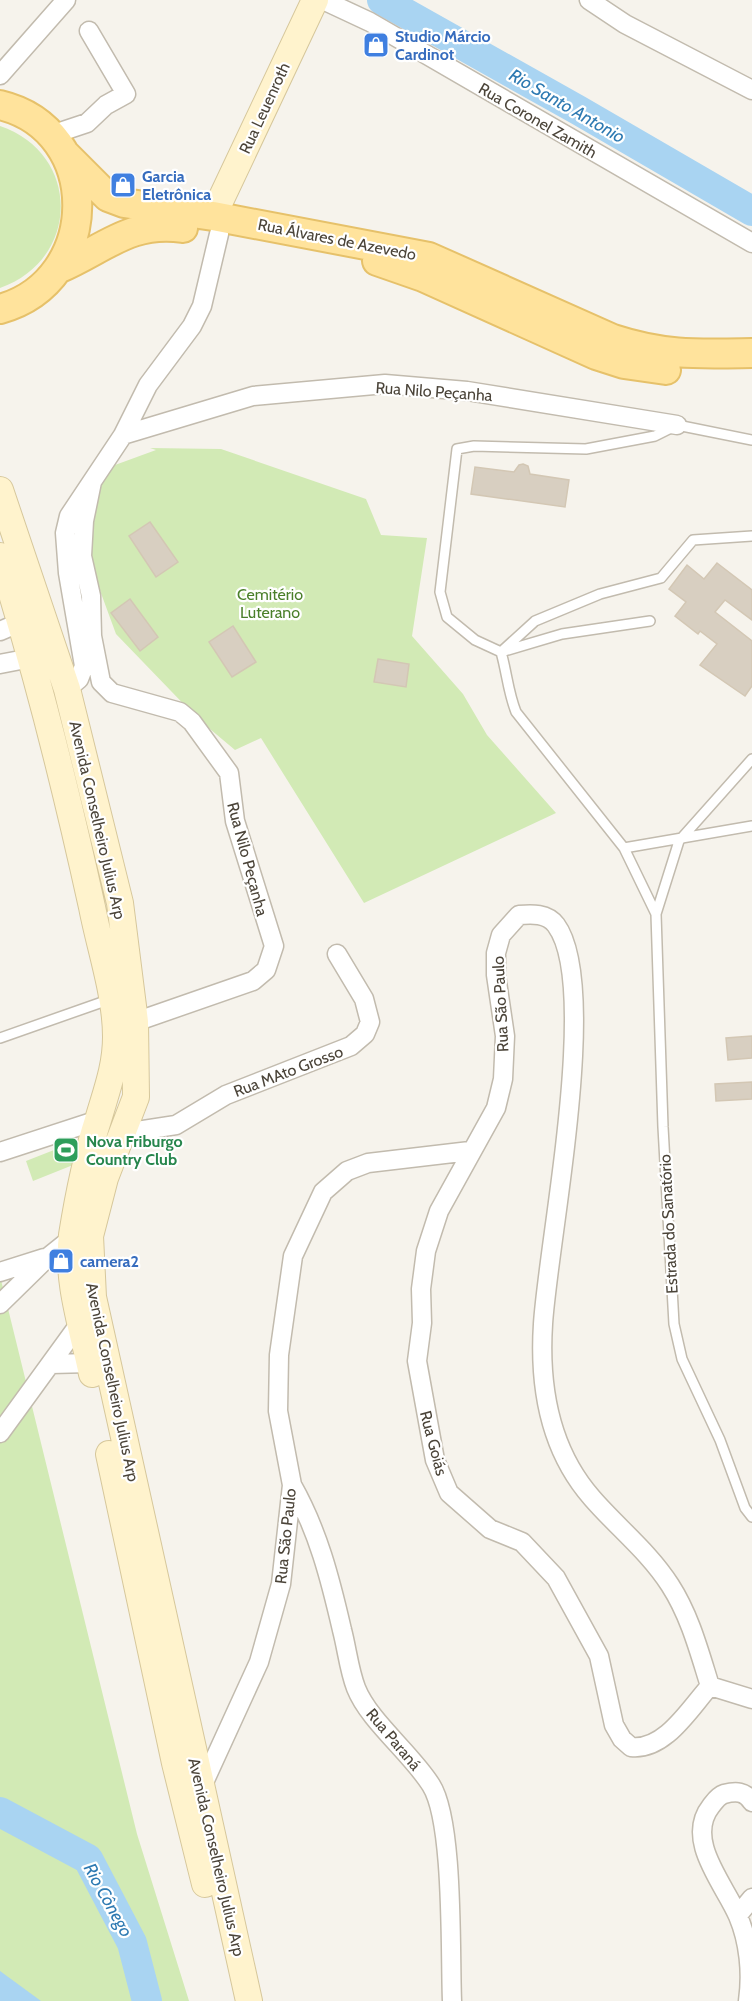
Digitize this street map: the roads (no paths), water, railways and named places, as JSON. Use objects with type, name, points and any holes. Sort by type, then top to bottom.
[{"type":"main road","name":"Rua Leuenroth","points":[[216,225],[315,0]]},
{"type":"main road","name":"Rua Álvares de Azevedo","points":[[0,105],[24,114],[58,145],[108,197],[216,225],[380,262],[423,277],[596,355],[624,364],[655,369],[752,371]]},
{"type":"main road","points":[[0,309],[36,292],[60,268],[77,226],[76,194],[58,145]]},
{"type":"main road","name":"Rua Álvares de Azevedo","points":[[60,268],[128,232],[146,227],[216,225],[429,257],[614,339],[642,348],[677,354],[752,353]]},
{"type":"main road","name":"Avenida Conselheiro Julius Arp","points":[[0,490],[67,689],[120,903],[135,1022],[136,1097],[105,1178],[90,1236],[93,1297],[249,2001]]},
{"type":"main road","name":"Avenida Conselheiro Julius Arp","points":[[0,556],[10,627],[31,658],[70,807],[111,999],[116,1036],[111,1084],[98,1120],[72,1238],[74,1281],[80,1323],[187,1810],[233,2001]]},
{"type":"street","points":[[0,75],[66,0]]},
{"type":"street","name":"Rua Coronel Zamith","points":[[323,0],[370,22],[752,243]]},
{"type":"street","points":[[590,0],[625,24],[752,90]]},
{"type":"street","points":[[58,145],[106,105],[126,94],[89,31]]},
{"type":"street","name":"Rua Nilo Peçanha","points":[[67,689],[79,679],[84,666],[68,573],[65,533],[69,516],[123,435],[147,385],[192,326],[202,306],[216,225]]},
{"type":"street","name":"Rua Nilo Peçanha","points":[[123,435],[253,396],[386,384],[467,391],[677,425]]},
{"type":"street","name":"Rua Nilo Peçanha","points":[[92,482],[84,521],[82,556],[91,596],[93,636],[101,682],[112,693],[180,712],[192,722],[229,773],[235,821],[274,946],[266,970],[253,981],[135,1022]]},
{"type":"street","points":[[0,664],[31,658]]},
{"type":"street","name":"Rua São Paulo","points":[[187,1810],[201,1789],[259,1662],[281,1584],[292,1485],[278,1411],[279,1356],[293,1256],[323,1192],[347,1171],[368,1163],[470,1151],[496,1108],[503,1079],[505,1036],[496,975],[496,953],[501,935],[509,923],[519,915],[538,913],[556,924],[568,951],[573,992],[573,1032],[566,1138],[543,1324],[543,1385],[552,1427],[565,1456],[590,1495],[669,1584],[684,1610],[710,1686]]},
{"type":"street","name":"Rua MAto Grosso","points":[[124,1133],[176,1125],[226,1095],[351,1046],[365,1034],[370,1022],[364,999],[337,954]]},
{"type":"street","points":[[0,1152],[98,1120]]},
{"type":"street","name":"Rua Goiás","points":[[470,1151],[439,1211],[426,1251],[421,1289],[422,1323],[417,1361],[435,1460],[449,1494],[490,1529],[522,1542],[556,1578],[599,1656],[614,1725],[622,1739],[631,1747],[648,1747],[656,1743],[710,1686]]},
{"type":"street","points":[[0,1304],[47,1258],[72,1238]]},
{"type":"street","points":[[0,1272],[47,1258]]},
{"type":"street","points":[[0,1433],[80,1323]]},
{"type":"street","points":[[51,1364],[90,1363]]},
{"type":"street","name":"Rua Paraná","points":[[292,1485],[310,1517],[326,1558],[356,1688],[367,1708],[400,1744],[432,1785],[440,1803],[445,1834],[452,2001]]},
{"type":"street","points":[[710,1686],[752,1699]]},
{"type":"street","points":[[748,2001],[751,1982],[747,1946],[738,1915],[717,1878],[702,1830],[708,1810],[720,1795],[733,1792],[744,1793],[752,1802]]},
{"type":"street","points":[[738,1915],[752,1898]]},
{"type":"lane","points":[[650,621],[562,634],[501,652],[475,640],[447,617],[440,592],[454,458],[457,449],[474,446],[586,449],[655,436],[677,425],[752,440]]},
{"type":"lane","points":[[501,652],[536,621],[600,594],[662,578],[693,540],[752,536]]},
{"type":"lane","name":"Estrada do Sanatório","points":[[501,652],[506,669],[507,690],[516,712],[624,848],[656,914]]},
{"type":"lane","name":"Estrada do Sanatório","points":[[752,759],[679,841],[656,914],[663,1127],[674,1324],[682,1359],[720,1440],[745,1508],[752,1517]]},
{"type":"lane","points":[[624,848],[659,840],[679,841],[752,826]]},
{"type":"lane","points":[[0,1038],[111,999]]},
{"type":"water","points":[[0,1971],[41,2001],[0,2001]]},
{"type":"waterway","name":"Rio Santo Antonio","points":[[382,0],[752,211]]},
{"type":"waterway","name":"Rio Cônego","points":[[0,1812],[88,1859],[132,1943],[147,2001]]},
{"type":"place","name":"Studio Márcio Cardinot","points":[[376,45]]},
{"type":"place","name":"Garcia Eletrônica","points":[[123,185]]},
{"type":"place","name":"Nova Friburgo Country Club","points":[[66,1150]]},
{"type":"place","name":"camera2","points":[[61,1261]]},
{"type":"park label","name":"Cemitério Luterano","points":[[270,603]]}]
